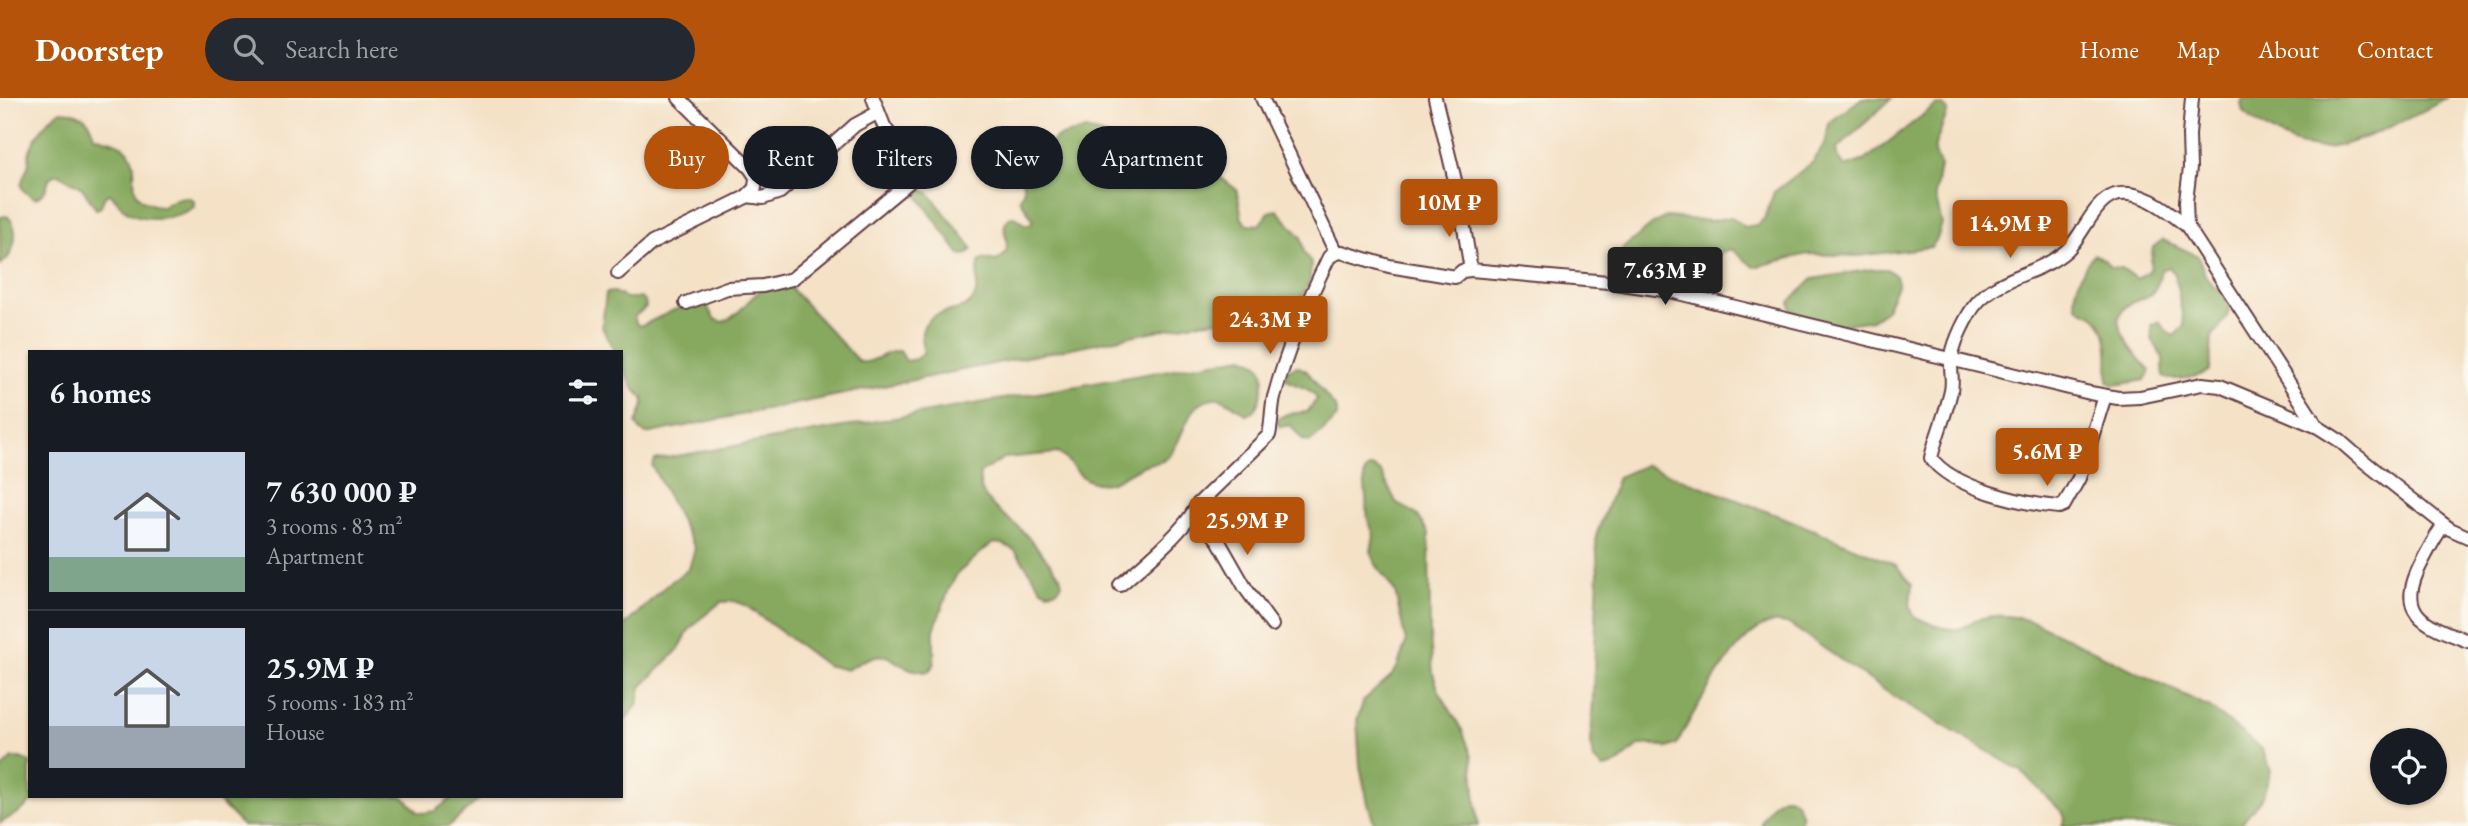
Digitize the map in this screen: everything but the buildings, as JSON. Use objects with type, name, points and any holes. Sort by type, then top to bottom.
[{"type":"street","points":[[618,273],[652,243],[747,196],[757,183],[754,173],[679,98]]},
{"type":"street","points":[[686,303],[727,288],[763,286],[792,279],[908,183],[911,166],[892,140],[877,113],[873,98]]},
{"type":"street","points":[[1262,98],[1336,253]]},
{"type":"street","points":[[1435,98],[1459,198],[1471,270]]},
{"type":"street","points":[[2187,226],[2192,98]]},
{"type":"street","points":[[747,196],[763,198],[780,191],[855,125],[877,113]]},
{"type":"street","points":[[2105,396],[2080,478],[2064,505],[2054,507],[2002,497],[1947,473],[1931,458],[1952,387],[1952,360],[1962,327],[1977,302],[1995,287],[2051,261],[2067,250],[2107,199],[2118,194],[2146,199],[2163,207],[2187,226],[2318,427]]},
{"type":"street","points":[[1120,585],[1156,552],[1194,512],[1197,505],[1269,435],[1271,412],[1289,354],[1314,289],[1329,257],[1342,252],[1389,266],[1434,275],[1455,277],[1462,271],[1471,270],[1608,282],[1670,291],[2105,396],[2140,397],[2212,384],[2318,427],[2340,441],[2441,522],[2468,537]]},
{"type":"street","points":[[1194,512],[1218,540],[1246,589],[1272,625]]},
{"type":"street","points":[[2441,522],[2414,578],[2411,603],[2418,615],[2468,641]]},
{"type":"green space","points":[[1862,98],[1892,98],[1837,149],[1837,155],[1845,167],[1865,160],[1936,105],[1943,106],[1948,111],[1935,145],[1940,165],[1935,195],[1942,224],[1931,247],[1859,256],[1808,254],[1754,267],[1731,249],[1722,252],[1705,271],[1690,282],[1646,281],[1634,277],[1622,258],[1623,248],[1666,217],[1710,221],[1730,217],[1745,227],[1756,225],[1764,219],[1774,192],[1813,162],[1826,141],[1829,123]]},
{"type":"green space","points":[[2243,98],[2447,98],[2367,136],[2334,147],[2321,148],[2300,145],[2260,124],[2243,112]]},
{"type":"green space","points":[[61,111],[84,117],[90,123],[94,136],[113,141],[129,152],[133,161],[134,185],[140,198],[162,207],[185,197],[194,200],[194,207],[169,217],[141,217],[125,210],[110,194],[105,196],[100,208],[96,209],[82,188],[58,174],[49,178],[41,195],[35,198],[28,195],[21,184],[29,165],[30,150],[42,128]]},
{"type":"green space","points":[[1077,132],[1077,189],[1227,189],[1227,182],[1237,190],[1242,219],[1247,224],[1259,225],[1269,212],[1277,210],[1301,237],[1304,252],[1311,263],[1310,280],[1296,310],[1286,319],[1274,324],[1242,318],[1200,322],[646,434],[640,430],[636,423],[644,404],[643,398],[634,389],[623,368],[623,350],[614,350],[602,327],[606,293],[614,292],[625,298],[640,298],[645,301],[646,307],[634,317],[637,325],[643,325],[685,305],[705,302],[714,319],[723,322],[739,312],[765,288],[788,285],[859,362],[870,361],[895,351],[900,351],[906,361],[916,359],[923,354],[922,332],[931,318],[967,305],[973,300],[980,261],[996,261],[1003,256],[1007,245],[1006,222],[1011,217],[1017,218],[1025,225],[1032,223],[1032,218],[1020,199],[1024,189],[1063,189],[1063,136]]},
{"type":"green space","points":[[919,191],[929,193],[972,248],[968,254],[960,255],[918,196]]},
{"type":"green space","points":[[7,216],[14,227],[14,241],[9,255],[0,265],[0,217]]},
{"type":"green space","points":[[2163,240],[2198,256],[2206,277],[2224,294],[2230,307],[2226,319],[2212,337],[2210,370],[2187,378],[2163,377],[2163,358],[2152,339],[2151,325],[2159,321],[2168,333],[2174,336],[2184,326],[2175,274],[2169,267],[2161,270],[2153,292],[2129,304],[2118,320],[2131,347],[2150,371],[2145,380],[2114,385],[2108,381],[2108,350],[2103,328],[2095,316],[2076,304],[2076,290],[2086,265],[2094,254],[2104,259],[2110,267],[2122,268],[2137,279],[2150,270],[2153,247]]},
{"type":"green space","points":[[1887,269],[1896,276],[1898,283],[1885,311],[1872,320],[1834,326],[1791,310],[1790,302],[1813,279]]},
{"type":"green space","points":[[1243,357],[1259,365],[1263,375],[1261,395],[1254,411],[1246,414],[1218,398],[1204,401],[1191,414],[1169,456],[1112,482],[1098,483],[1085,479],[1058,453],[1004,458],[980,473],[980,483],[988,500],[1034,543],[1060,576],[1062,584],[1057,590],[1048,592],[1042,589],[1015,550],[994,543],[957,574],[949,589],[934,630],[934,665],[928,672],[914,670],[883,656],[875,656],[847,670],[826,665],[745,605],[734,601],[721,602],[689,630],[679,649],[641,687],[638,704],[623,723],[623,627],[668,584],[689,569],[695,548],[652,466],[655,460]]},
{"type":"green space","points":[[1297,366],[1307,371],[1337,410],[1337,417],[1310,442],[1303,440],[1290,425],[1281,427],[1277,423],[1279,418],[1287,414],[1307,412],[1317,399],[1310,391],[1285,378],[1287,370]]},
{"type":"green space","points":[[1645,465],[1795,522],[1896,565],[1912,584],[1910,607],[1914,616],[1924,621],[1952,629],[1992,616],[2034,622],[2209,707],[2262,749],[2271,771],[2262,797],[2239,826],[2062,826],[2065,819],[2063,813],[2021,771],[1893,696],[1789,624],[1777,623],[1759,628],[1731,655],[1677,744],[1668,748],[1654,745],[1637,747],[1620,762],[1603,768],[1593,759],[1591,745],[1598,574],[1596,536],[1618,477]]},
{"type":"green space","points":[[1372,467],[1381,472],[1396,502],[1418,516],[1429,534],[1433,673],[1438,689],[1463,732],[1472,757],[1478,826],[1375,826],[1368,804],[1360,766],[1357,720],[1364,700],[1397,668],[1406,642],[1395,592],[1375,563],[1371,552],[1374,535],[1368,520],[1364,475],[1367,469]]},
{"type":"green space","points":[[12,758],[28,761],[28,798],[36,798],[21,811],[0,823],[0,770]]},
{"type":"green space","points":[[1784,797],[1794,800],[1798,806],[1802,816],[1798,825],[1762,826],[1770,807]]},
{"type":"green space","points":[[215,798],[405,798],[418,812],[423,813],[435,811],[451,798],[481,798],[449,826],[243,826]]}]
